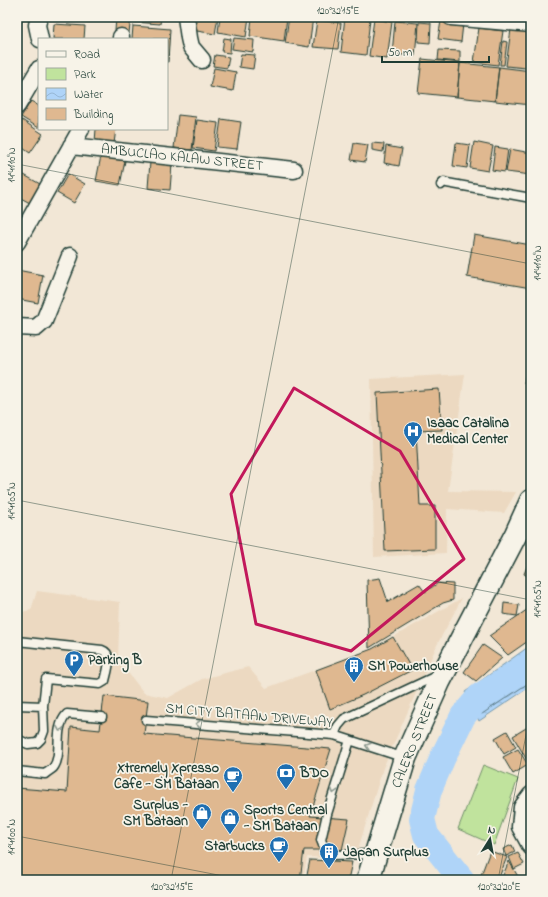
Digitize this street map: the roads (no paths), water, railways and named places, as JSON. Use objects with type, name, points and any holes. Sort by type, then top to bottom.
[{"type":"main road","name":"CALERO STREET","points":[[368,880],[405,758],[443,673],[516,534],[531,501]]},
{"type":"street","points":[[39,17],[37,25],[40,38]]},
{"type":"street","points":[[186,17],[191,46],[202,60]]},
{"type":"street","points":[[450,17],[531,24]]},
{"type":"street","points":[[17,106],[38,71]]},
{"type":"street","points":[[17,242],[80,130]]},
{"type":"street","name":"AMBUCLAO KALAW STREET","points":[[71,146],[294,170]]},
{"type":"street","points":[[17,327],[36,328],[44,321],[70,256]]},
{"type":"street","points":[[531,796],[522,807],[520,827],[531,847]]},
{"type":"lane","points":[[441,185],[444,182],[447,182],[531,198]]},
{"type":"lane","points":[[17,641],[102,650],[108,654],[109,658],[105,681],[103,683],[97,684],[46,679],[43,706],[44,731],[42,739],[38,743],[28,744],[17,739]]},
{"type":"lane","points":[[334,735],[338,726],[344,719],[443,673]]},
{"type":"lane","points":[[17,705],[43,706]]},
{"type":"lane","points":[[17,771],[45,774],[53,768],[57,759],[59,727],[62,718],[67,714],[102,716]]},
{"type":"lane","name":"SM CITY BATAAN DRIVEWAY","points":[[146,720],[334,735],[405,758]]},
{"type":"lane","name":"SM CITY BATAAN DRIVEWAY","points":[[350,740],[327,814],[321,840],[325,850],[332,855],[375,854]]},
{"type":"water","points":[[531,645],[531,686],[479,721],[465,692]]},
{"type":"waterway","points":[[462,880],[426,835],[422,819],[429,790],[463,716],[480,696],[531,664]]},
{"type":"place","name":"Isaac Catalina Medical Center","points":[[413,448]]},
{"type":"place","name":"Parking B","points":[[74,677]]},
{"type":"place","name":"SM Powerhouse","points":[[354,683]]},
{"type":"place","name":"BDO","points":[[286,790]]},
{"type":"place","name":"Xtremely Xpresso Cafe - SM Bataan","points":[[233,793]]},
{"type":"place","name":"Surplus - SM Bataan","points":[[202,830]]},
{"type":"place","name":"Sports Central - SM Bataan","points":[[230,835]]},
{"type":"place","name":"Starbucks","points":[[279,863]]},
{"type":"place","name":"Japan Surplus","points":[[329,869]]}]
